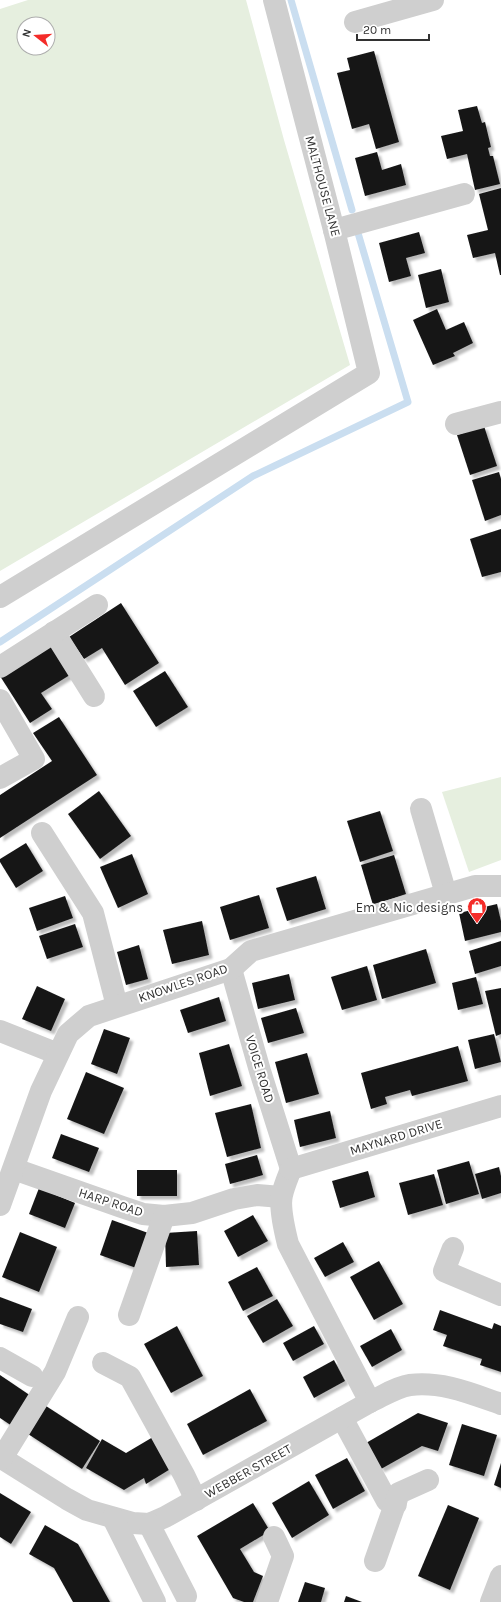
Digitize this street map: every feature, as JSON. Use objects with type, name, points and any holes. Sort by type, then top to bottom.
[{"type":"street","name":"MALTHOUSE LANE","points":[[0,597],[369,373],[334,230],[274,0]]},
{"type":"street","points":[[355,22],[434,0]]},
{"type":"street","points":[[334,230],[464,194]]},
{"type":"street","points":[[456,424],[501,412]]},
{"type":"street","points":[[0,667],[97,605]]},
{"type":"street","points":[[54,632],[94,696]]},
{"type":"street","points":[[0,700],[34,759],[0,778]]},
{"type":"street","points":[[421,809],[446,894]]},
{"type":"street","points":[[42,833],[93,913],[117,1006]]},
{"type":"street","name":"KNOWLES ROAD","points":[[0,1205],[41,1091],[58,1054],[68,1034],[89,1016],[231,969],[251,951],[475,886],[501,886]]},
{"type":"street","name":"VOICE ROAD","points":[[231,969],[260,1071],[292,1169]]},
{"type":"street","points":[[0,1031],[58,1054]]},
{"type":"street","name":"MAYNARD DRIVE","points":[[292,1169],[501,1106]]},
{"type":"street","name":"HARP ROAD","points":[[14,1169],[143,1214],[164,1216],[192,1213],[234,1200],[257,1195],[281,1197]]},
{"type":"street","points":[[292,1169],[285,1182],[281,1197],[284,1226],[288,1244],[370,1402]]},
{"type":"street","points":[[130,1315],[164,1216]]},
{"type":"street","points":[[453,1248],[444,1271],[501,1295]]},
{"type":"street","points":[[78,1317],[55,1372],[1,1457],[87,1510],[113,1518],[149,1524],[187,1600]]},
{"type":"street","points":[[0,1358],[32,1376]]},
{"type":"street","points":[[103,1363],[130,1377],[184,1475],[196,1500]]},
{"type":"street","name":"WEBBER STREET","points":[[149,1524],[166,1517],[370,1402],[392,1391],[409,1385],[435,1384],[470,1393],[501,1404]]},
{"type":"street","points":[[342,1418],[388,1501],[396,1504]]},
{"type":"street","points":[[374,1561],[399,1493],[428,1480]]},
{"type":"street","points":[[113,1518],[155,1602]]},
{"type":"street","points":[[267,1602],[283,1556],[274,1537]]},
{"type":"street","points":[[490,1602],[501,1576]]},
{"type":"green space","points":[[28,0],[246,0],[284,140],[350,365],[0,571],[0,9]]},
{"type":"green space","points":[[501,777],[501,860],[469,872],[442,792]]},
{"type":"building","points":[[374,51],[399,142],[376,149],[369,124],[352,129],[337,73],[350,70],[347,58]]},
{"type":"building","points":[[477,106],[482,123],[485,122],[491,147],[488,148],[490,156],[493,156],[500,184],[475,190],[467,154],[447,159],[441,136],[463,131],[458,110]]},
{"type":"building","points":[[377,152],[382,170],[401,164],[406,185],[365,196],[355,158]]},
{"type":"building","points":[[501,188],[500,275],[495,253],[473,258],[467,235],[488,230],[479,194]]},
{"type":"building","points":[[419,232],[425,253],[406,258],[411,276],[389,282],[379,243]]},
{"type":"building","points":[[441,269],[449,302],[426,308],[418,275]]},
{"type":"building","points":[[437,309],[446,330],[464,322],[473,343],[453,353],[455,356],[433,365],[413,320]]},
{"type":"building","points":[[484,426],[497,466],[470,475],[457,435]]},
{"type":"building","points":[[499,472],[501,479],[501,515],[485,521],[472,480]]},
{"type":"building","points":[[501,529],[501,572],[482,577],[470,539]]},
{"type":"building","points":[[121,603],[159,663],[125,685],[102,648],[84,659],[69,637]]},
{"type":"building","points":[[53,641],[73,673],[41,693],[52,709],[30,723],[0,676]]},
{"type":"building","points":[[165,671],[188,707],[156,727],[133,691]]},
{"type":"building","points":[[59,717],[97,775],[0,838],[0,795],[52,761],[33,733]]},
{"type":"building","points":[[99,791],[131,836],[100,859],[68,814]]},
{"type":"building","points":[[380,811],[393,851],[360,862],[347,821]]},
{"type":"building","points":[[26,843],[43,871],[16,888],[0,862],[0,859]]},
{"type":"building","points":[[132,854],[148,894],[118,908],[100,867]]},
{"type":"building","points":[[394,855],[406,894],[373,905],[361,865]]},
{"type":"building","points":[[316,876],[326,909],[287,921],[276,888]]},
{"type":"building","points":[[259,895],[269,928],[230,940],[220,907]]},
{"type":"building","points":[[65,896],[73,918],[37,931],[29,908]]},
{"type":"building","points":[[497,904],[501,921],[501,932],[465,941],[459,913]]},
{"type":"building","points":[[202,921],[209,955],[172,964],[163,930]]},
{"type":"building","points":[[75,924],[83,947],[47,959],[39,936]]},
{"type":"building","points":[[501,941],[501,966],[475,974],[469,951]]},
{"type":"building","points":[[139,945],[148,979],[126,985],[117,952]]},
{"type":"building","points":[[426,949],[436,983],[382,999],[373,965]]},
{"type":"building","points":[[367,966],[377,1000],[342,1010],[331,977]]},
{"type":"building","points":[[289,974],[295,1000],[258,1009],[252,983]]},
{"type":"building","points":[[476,977],[483,1004],[458,1010],[452,983]]},
{"type":"building","points":[[37,986],[65,999],[51,1031],[22,1019]]},
{"type":"building","points":[[501,988],[501,1034],[496,1036],[485,991]]},
{"type":"building","points":[[219,997],[226,1021],[188,1033],[180,1010]]},
{"type":"building","points":[[296,1008],[304,1033],[268,1043],[261,1018]]},
{"type":"building","points":[[104,1029],[130,1038],[117,1074],[91,1064]]},
{"type":"building","points":[[494,1034],[501,1062],[475,1069],[468,1040]]},
{"type":"building","points":[[229,1044],[242,1086],[210,1096],[199,1053]]},
{"type":"building","points":[[458,1046],[468,1081],[412,1096],[410,1090],[385,1097],[387,1104],[371,1109],[361,1073]]},
{"type":"building","points":[[307,1053],[319,1094],[286,1103],[275,1062]]},
{"type":"building","points":[[86,1072],[124,1088],[104,1134],[67,1119]]},
{"type":"building","points":[[251,1104],[261,1148],[227,1157],[215,1113]]},
{"type":"building","points":[[330,1111],[336,1138],[300,1147],[294,1120]]},
{"type":"building","points":[[61,1134],[99,1148],[89,1172],[52,1158]]},
{"type":"building","points":[[257,1155],[263,1175],[230,1184],[225,1164]]},
{"type":"building","points":[[469,1161],[479,1194],[446,1204],[437,1170]]},
{"type":"building","points":[[499,1167],[501,1176],[501,1193],[482,1199],[475,1174]]},
{"type":"building","points":[[137,1170],[177,1170],[177,1196],[137,1196]]},
{"type":"building","points":[[368,1171],[375,1197],[340,1208],[332,1181]]},
{"type":"building","points":[[434,1174],[443,1205],[408,1215],[399,1183]]},
{"type":"building","points":[[39,1188],[75,1203],[65,1228],[29,1214]]},
{"type":"building","points":[[253,1215],[268,1241],[238,1257],[224,1231]]},
{"type":"building","points":[[112,1220],[151,1234],[139,1269],[100,1255]]},
{"type":"building","points":[[197,1231],[199,1265],[166,1267],[165,1233]]},
{"type":"building","points":[[20,1232],[57,1247],[39,1292],[2,1277]]},
{"type":"building","points":[[343,1242],[354,1262],[325,1277],[314,1258]]},
{"type":"building","points":[[379,1261],[403,1304],[374,1320],[350,1277]]},
{"type":"building","points":[[257,1267],[273,1296],[243,1311],[228,1282]]},
{"type":"building","points":[[0,1297],[32,1309],[23,1332],[0,1324]]},
{"type":"building","points":[[277,1299],[293,1326],[263,1343],[247,1316]]},
{"type":"building","points":[[440,1310],[492,1329],[494,1323],[501,1326],[501,1372],[480,1365],[482,1359],[443,1346],[447,1335],[433,1330]]},
{"type":"building","points":[[177,1326],[203,1376],[171,1393],[144,1344]]},
{"type":"building","points":[[314,1326],[324,1344],[293,1361],[283,1343]]},
{"type":"building","points":[[391,1329],[402,1350],[372,1367],[360,1346]]},
{"type":"building","points":[[334,1360],[345,1381],[314,1398],[303,1377]]},
{"type":"building","points":[[0,1375],[31,1396],[12,1426],[0,1418]]},
{"type":"building","points":[[250,1389],[267,1421],[203,1455],[187,1424]]},
{"type":"building","points":[[46,1406],[100,1441],[82,1469],[28,1434]]},
{"type":"building","points":[[418,1413],[448,1423],[438,1451],[422,1446],[381,1469],[366,1443]]},
{"type":"building","points":[[462,1424],[497,1435],[484,1476],[449,1465]]},
{"type":"building","points":[[153,1437],[172,1468],[146,1484],[144,1478],[124,1490],[86,1468],[102,1439],[126,1453]]},
{"type":"building","points":[[347,1458],[365,1491],[333,1509],[315,1475]]},
{"type":"building","points":[[501,1463],[501,1488],[494,1485]]},
{"type":"building","points":[[309,1481],[329,1515],[292,1538],[272,1503]]},
{"type":"building","points":[[0,1493],[31,1512],[11,1544],[0,1537]]},
{"type":"building","points":[[253,1503],[270,1531],[240,1549],[254,1572],[263,1576],[253,1602],[244,1602],[233,1598],[197,1536]]},
{"type":"building","points":[[448,1505],[479,1518],[450,1590],[418,1576]]},
{"type":"building","points":[[45,1525],[78,1544],[110,1602],[73,1602],[54,1568],[29,1554]]},
{"type":"building","points":[[305,1582],[325,1588],[321,1602],[298,1602]]},
{"type":"building","points":[[346,1596],[362,1602],[344,1602]]},
{"type":"waterway","points":[[291,0],[352,210]]},
{"type":"waterway","points":[[0,642],[253,476],[408,402],[358,233]]},
{"type":"place","name":"Em & Nic designs","points":[[477,924]]}]
